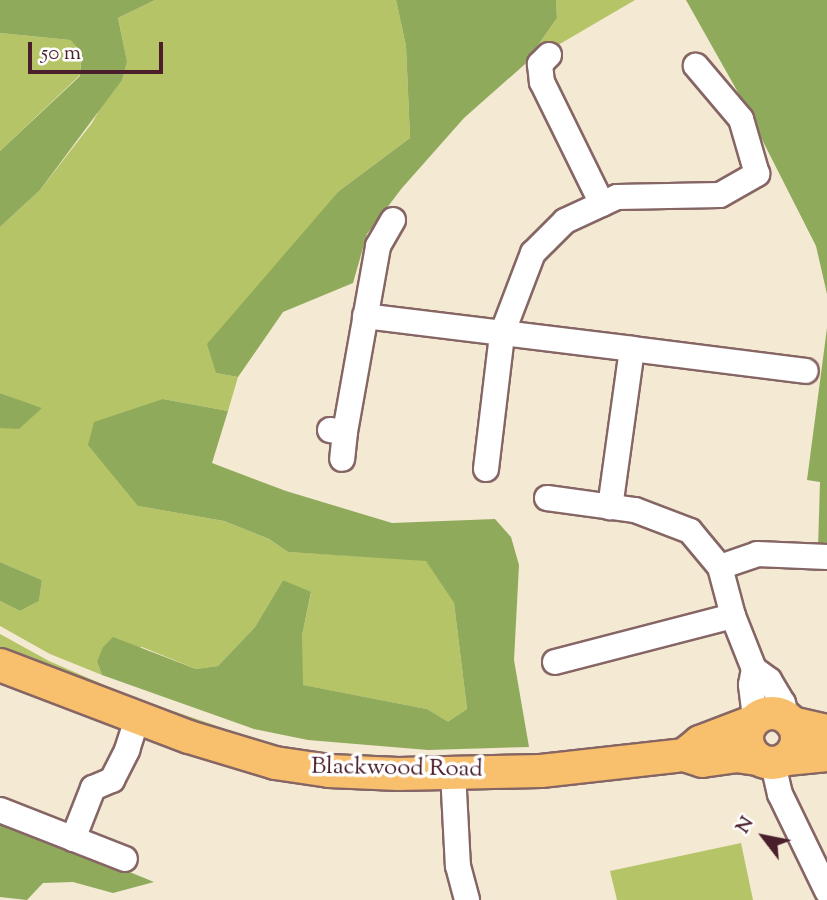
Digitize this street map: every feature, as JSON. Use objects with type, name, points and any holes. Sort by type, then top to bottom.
[{"type":"main road","name":"Blackwood Road","points":[[0,665],[137,719],[275,763],[329,771],[398,774],[541,771],[684,755],[702,761],[736,756],[772,760],[827,755]]},
{"type":"main road","points":[[789,720],[797,742],[772,760],[748,746],[747,737],[753,721],[767,714],[789,720],[827,732]]},
{"type":"main road","name":"Blackwood Road","points":[[684,755],[701,742],[753,721]]},
{"type":"street","points":[[549,55],[540,64],[542,82],[602,204]]},
{"type":"street","points":[[485,469],[502,334],[533,253],[565,220],[617,197],[720,195],[757,174],[741,119],[696,66]]},
{"type":"street","points":[[342,459],[337,431],[365,316],[378,246],[393,220]]},
{"type":"street","points":[[365,316],[806,371]]},
{"type":"street","points":[[610,507],[632,349]]},
{"type":"street","points":[[547,498],[635,510],[690,531],[720,567],[733,616],[754,669],[769,680],[789,720]]},
{"type":"street","points":[[720,567],[757,554],[827,557]]},
{"type":"street","points":[[555,662],[733,616]]},
{"type":"street","points":[[753,721],[751,685],[754,669]]},
{"type":"street","points":[[73,839],[93,788],[112,780],[127,750],[137,719]]},
{"type":"street","points":[[772,760],[780,794],[827,891]]},
{"type":"street","points":[[453,772],[458,866],[467,900]]},
{"type":"street","points":[[0,810],[125,859]]},
{"type":"street","points":[[799,831],[827,839]]},
{"type":"green space","points":[[0,0],[155,0],[118,18],[127,61],[122,80],[40,190],[0,227],[0,151],[80,76],[82,52],[70,40],[0,33]]},
{"type":"green space","points":[[155,0],[396,0],[406,46],[410,138],[339,191],[216,373],[238,377],[228,411],[163,399],[138,506],[224,521],[269,539],[288,552],[426,560],[454,603],[467,709],[448,723],[427,709],[302,685],[302,636],[311,593],[283,580],[255,627],[218,666],[196,669],[142,647],[97,662],[102,675],[50,654],[0,626],[0,601],[20,611],[39,601],[42,580],[0,562],[0,428],[41,408],[0,393],[0,227],[40,190],[92,123],[127,61],[118,18]]},
{"type":"green space","points":[[396,0],[556,0],[557,18],[524,65],[464,118],[402,188],[367,234],[353,283],[283,312],[238,377],[216,373],[207,344],[339,191],[410,138],[406,46]]},
{"type":"green space","points":[[556,0],[635,0],[524,65],[557,18]]},
{"type":"green space","points":[[686,0],[827,0],[827,294],[816,246],[740,96]]},
{"type":"green space","points":[[0,33],[70,40],[82,51],[80,75],[0,151]]},
{"type":"green space","points":[[827,328],[827,546],[818,548],[820,482],[807,480]]},
{"type":"green space","points":[[0,393],[42,408],[19,429],[0,428]]},
{"type":"green space","points":[[163,399],[228,411],[212,463],[286,491],[392,523],[495,519],[511,537],[519,565],[514,660],[529,747],[428,750],[308,740],[254,729],[102,675],[97,662],[103,647],[113,637],[196,669],[218,666],[255,627],[283,580],[311,592],[302,636],[303,685],[427,709],[448,722],[467,709],[454,603],[426,561],[288,552],[269,539],[224,521],[138,506],[88,445],[94,422]]},
{"type":"green space","points":[[0,562],[42,580],[39,601],[20,611],[0,601]]},
{"type":"green space","points":[[0,634],[49,661],[132,697],[282,748],[390,760],[406,765],[277,753],[0,656]]},
{"type":"green space","points":[[0,819],[154,882],[113,893],[73,882],[43,883],[27,900],[0,897]]},
{"type":"green space","points":[[741,843],[753,900],[617,900],[610,871]]}]
